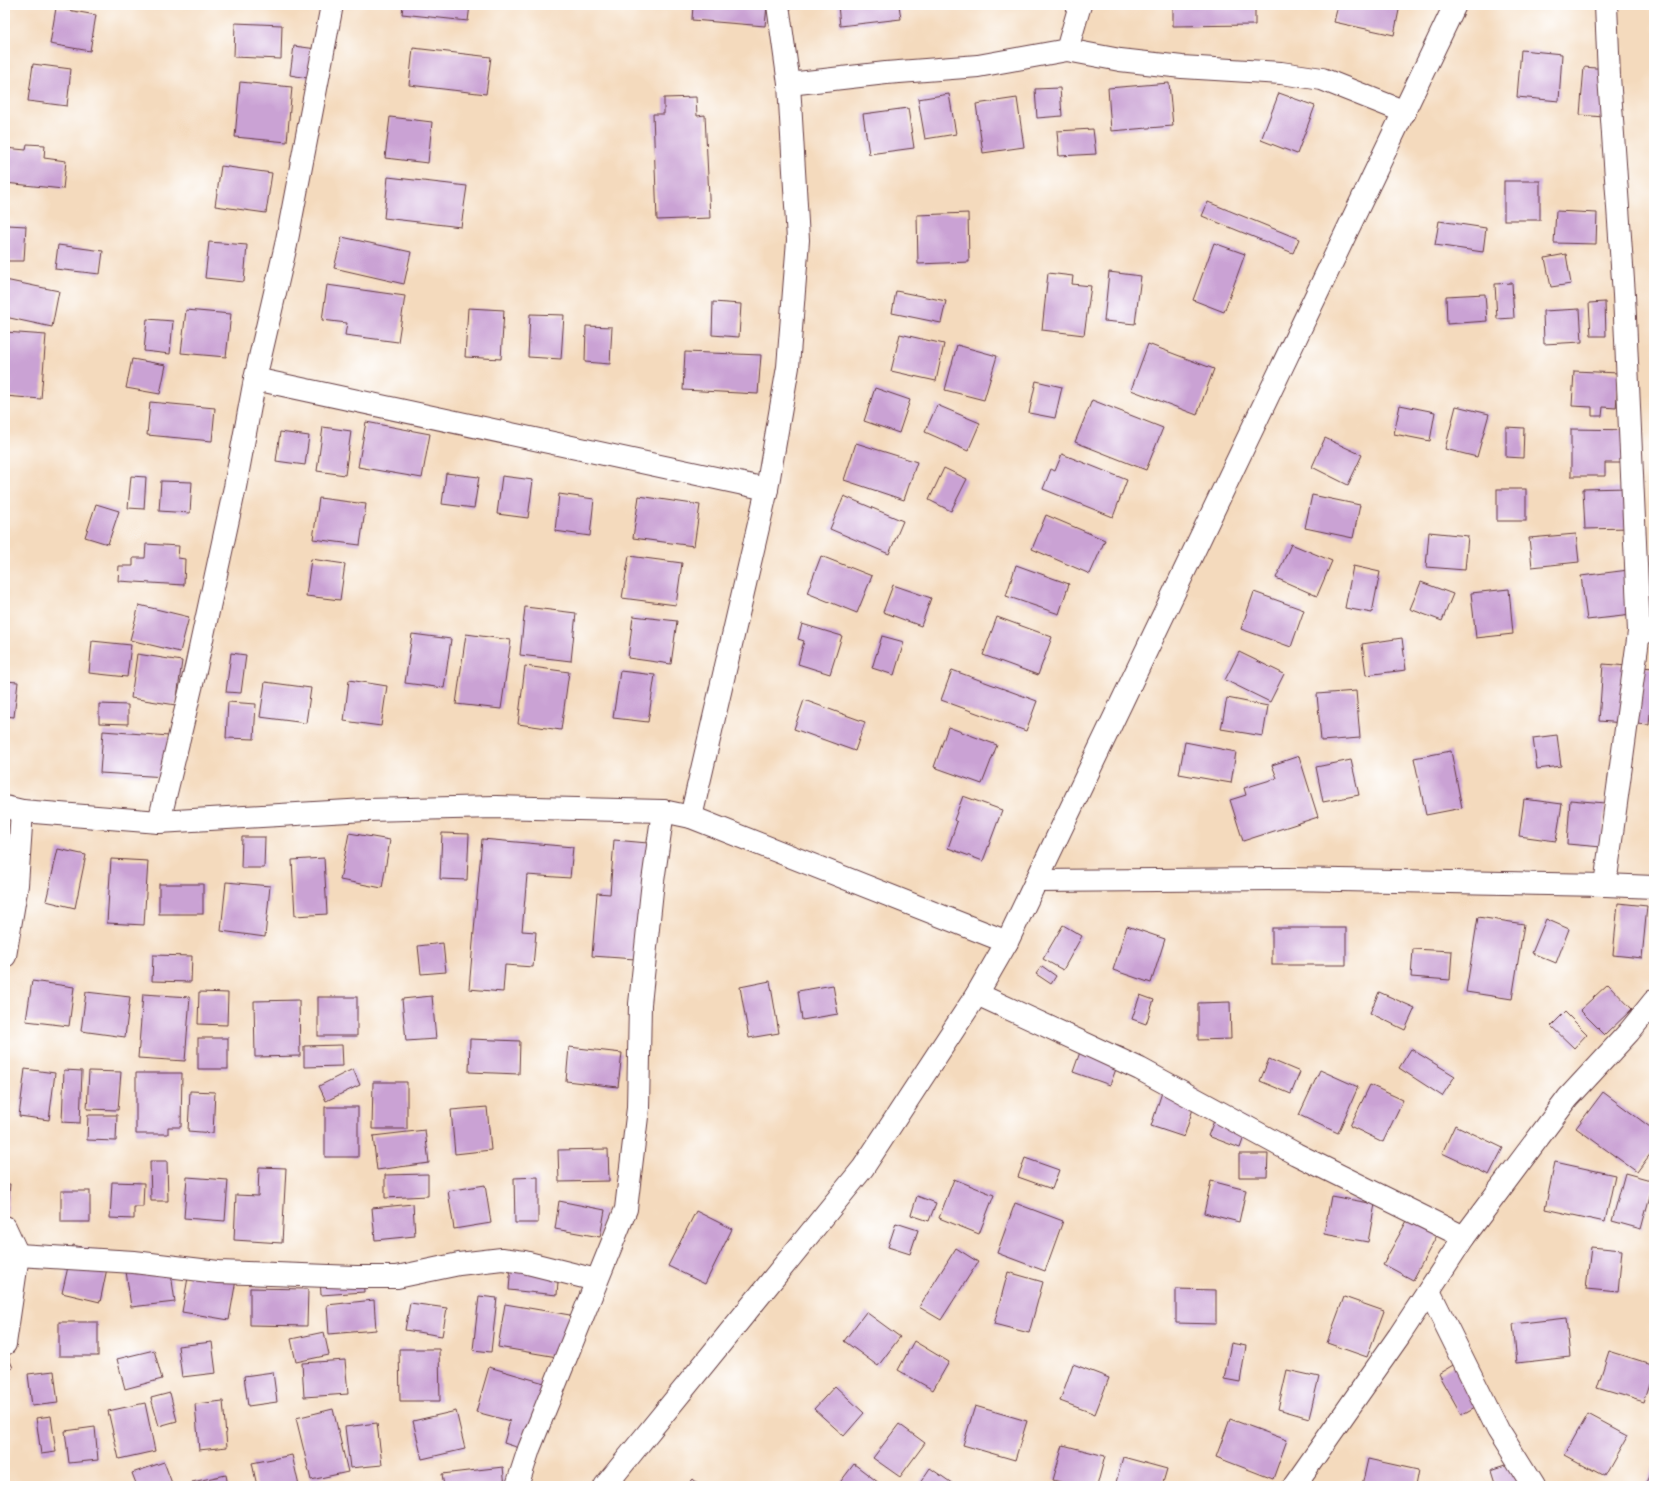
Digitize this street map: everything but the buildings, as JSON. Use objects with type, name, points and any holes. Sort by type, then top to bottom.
[{"type":"street","points":[[159,822],[196,667],[235,487],[256,379],[286,245],[332,5]]},
{"type":"street","points":[[691,817],[767,489],[788,367],[798,240],[789,84],[778,5]]},
{"type":"street","points":[[1067,50],[1080,5]]},
{"type":"street","points":[[605,1486],[863,1168],[977,994],[1007,942],[1455,5]]},
{"type":"street","points":[[1605,885],[1646,631],[1609,76],[1606,5]]},
{"type":"street","points":[[789,84],[886,73],[978,66],[1067,50],[1120,60],[1182,67],[1281,73],[1322,79],[1405,112]]},
{"type":"street","points":[[256,379],[767,489]]},
{"type":"street","points":[[5,956],[17,885],[14,809],[159,822],[366,810],[489,807],[663,811],[691,817],[1007,942]]},
{"type":"street","points":[[517,1486],[529,1449],[596,1280],[626,1209],[638,1108],[640,1004],[653,881],[663,811]]},
{"type":"street","points":[[1037,881],[1286,880],[1654,887]]},
{"type":"street","points":[[977,994],[1140,1070],[1296,1154],[1464,1237]]},
{"type":"street","points":[[1294,1486],[1429,1291],[1464,1237],[1568,1098],[1629,1032],[1654,1001]]},
{"type":"street","points":[[5,1227],[18,1255],[5,1344]]},
{"type":"street","points":[[18,1255],[134,1262],[218,1272],[356,1277],[397,1277],[459,1264],[502,1259],[524,1262],[596,1280]]},
{"type":"street","points":[[1429,1291],[1498,1430],[1533,1486]]}]
